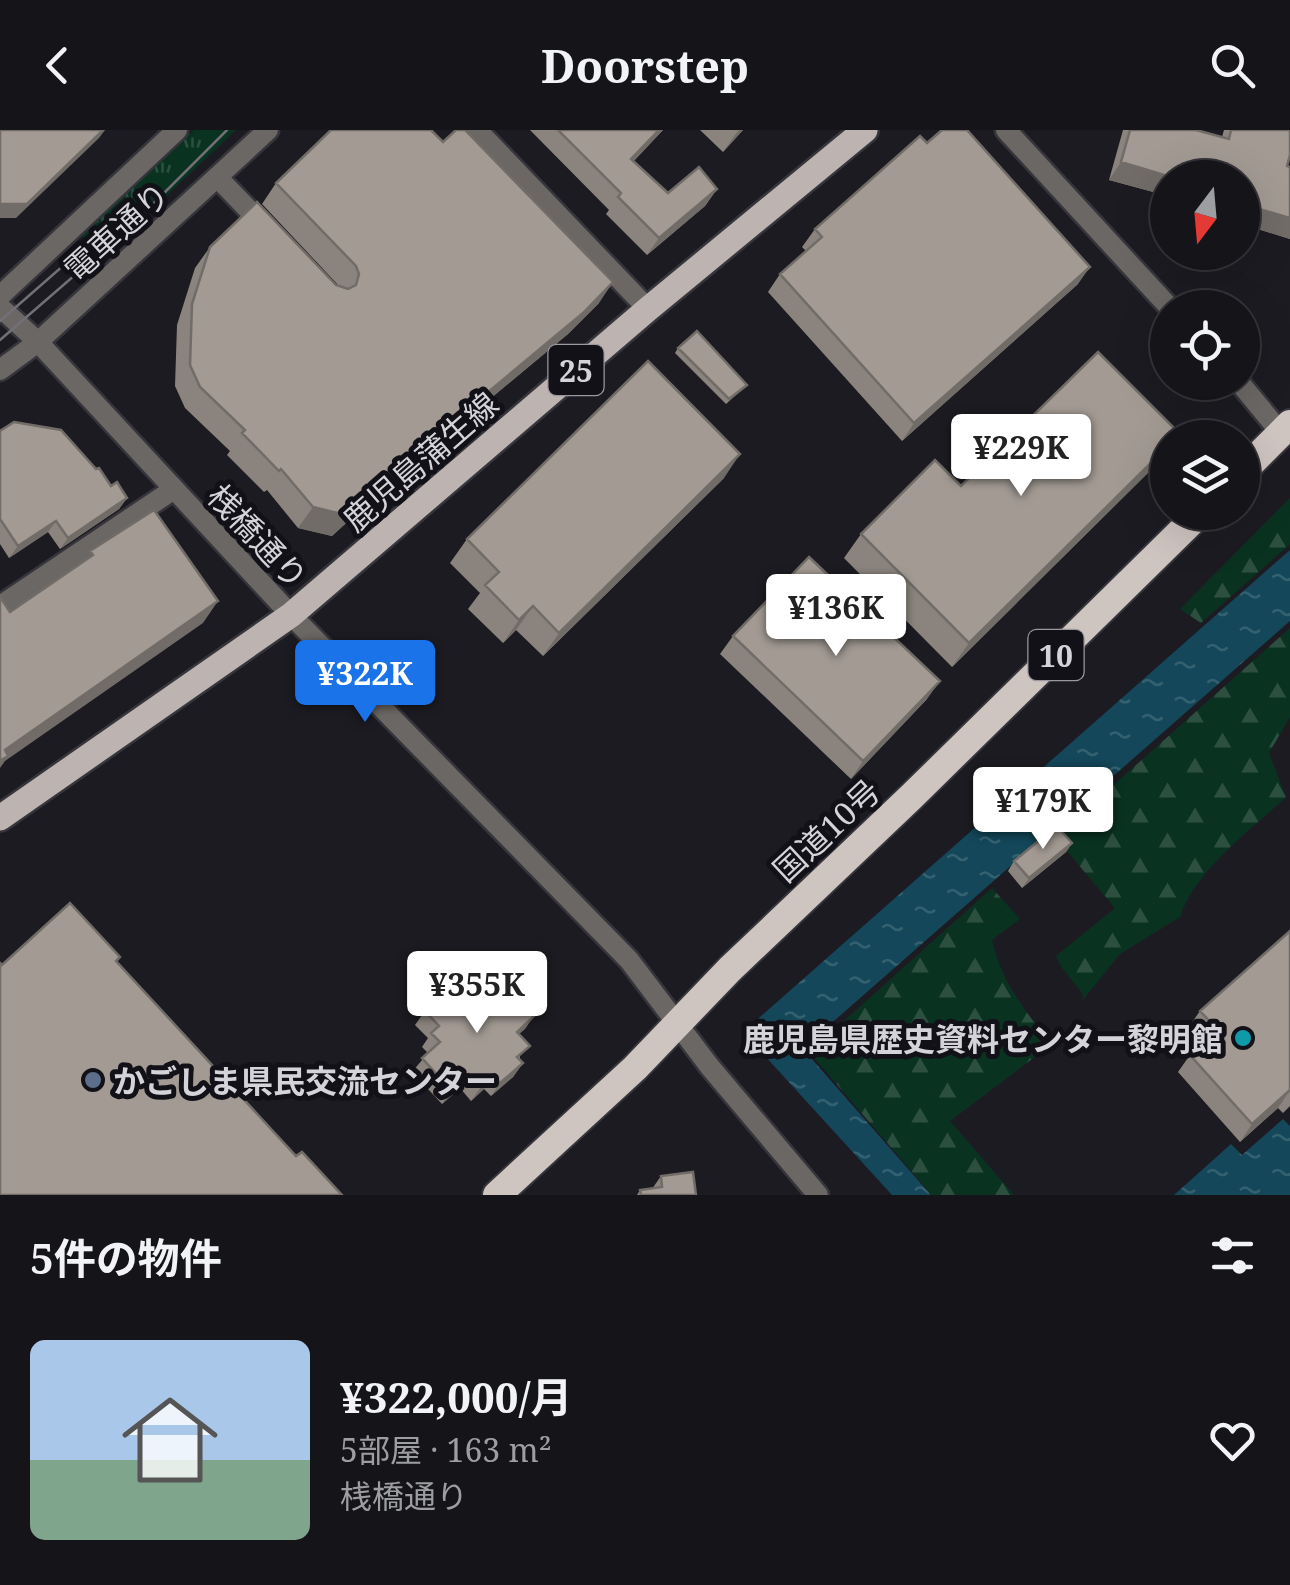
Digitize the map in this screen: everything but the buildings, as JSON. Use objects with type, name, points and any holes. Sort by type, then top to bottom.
[{"type":"highway","points":[[1260,454],[1285,429]]},
{"type":"highway","name":"国道10号","points":[[497,1195],[635,1068],[730,969],[1183,530]]},
{"type":"main road","name":"鹿児島蒲生線","points":[[0,818],[290,615],[648,308],[865,130]]},
{"type":"street","name":"電車通り","points":[[0,296],[177,130]]},
{"type":"street","name":"電車通り","points":[[0,370],[38,342],[268,130]]},
{"type":"street","points":[[478,130],[648,308]]},
{"type":"street","points":[[1006,130],[1153,290]]},
{"type":"street","points":[[219,179],[278,241]]},
{"type":"street","name":"桟橋通り","points":[[0,307],[38,342],[290,615],[629,960],[710,1067],[818,1195]]},
{"type":"street","points":[[1257,400],[1285,429]]},
{"type":"street","points":[[0,606],[174,489]]},
{"type":"green space","points":[[194,130],[236,130],[102,257],[82,236]]},
{"type":"green space","points":[[1290,498],[1290,544],[1201,623],[1180,609],[1260,530]]},
{"type":"green space","points":[[1290,628],[1290,717],[1269,753],[1286,797],[1211,867],[1180,917],[1120,954],[1082,1001],[1083,994],[1056,956],[1115,908],[1055,837]]},
{"type":"green space","points":[[992,888],[1020,919],[992,940],[996,955],[1016,996],[1051,1045],[950,1121],[1014,1195],[932,1195],[815,1059],[815,1047]]},
{"type":"water","points":[[1290,550],[1290,621],[810,1042],[817,1051],[811,1058],[931,1195],[892,1195],[743,1032]]},
{"type":"water","points":[[1283,1119],[1290,1126],[1290,1195],[1174,1195],[1231,1144],[1242,1155]]},
{"type":"tram line","points":[[0,340],[128,229],[227,130]]},
{"type":"tram line","points":[[0,321],[128,209]]},
{"type":"place","name":"鹿児島県歴史資料センター黎明館","points":[[1243,1038]]},
{"type":"place","name":"かごしま県民交流センター","points":[[93,1080]]}]
